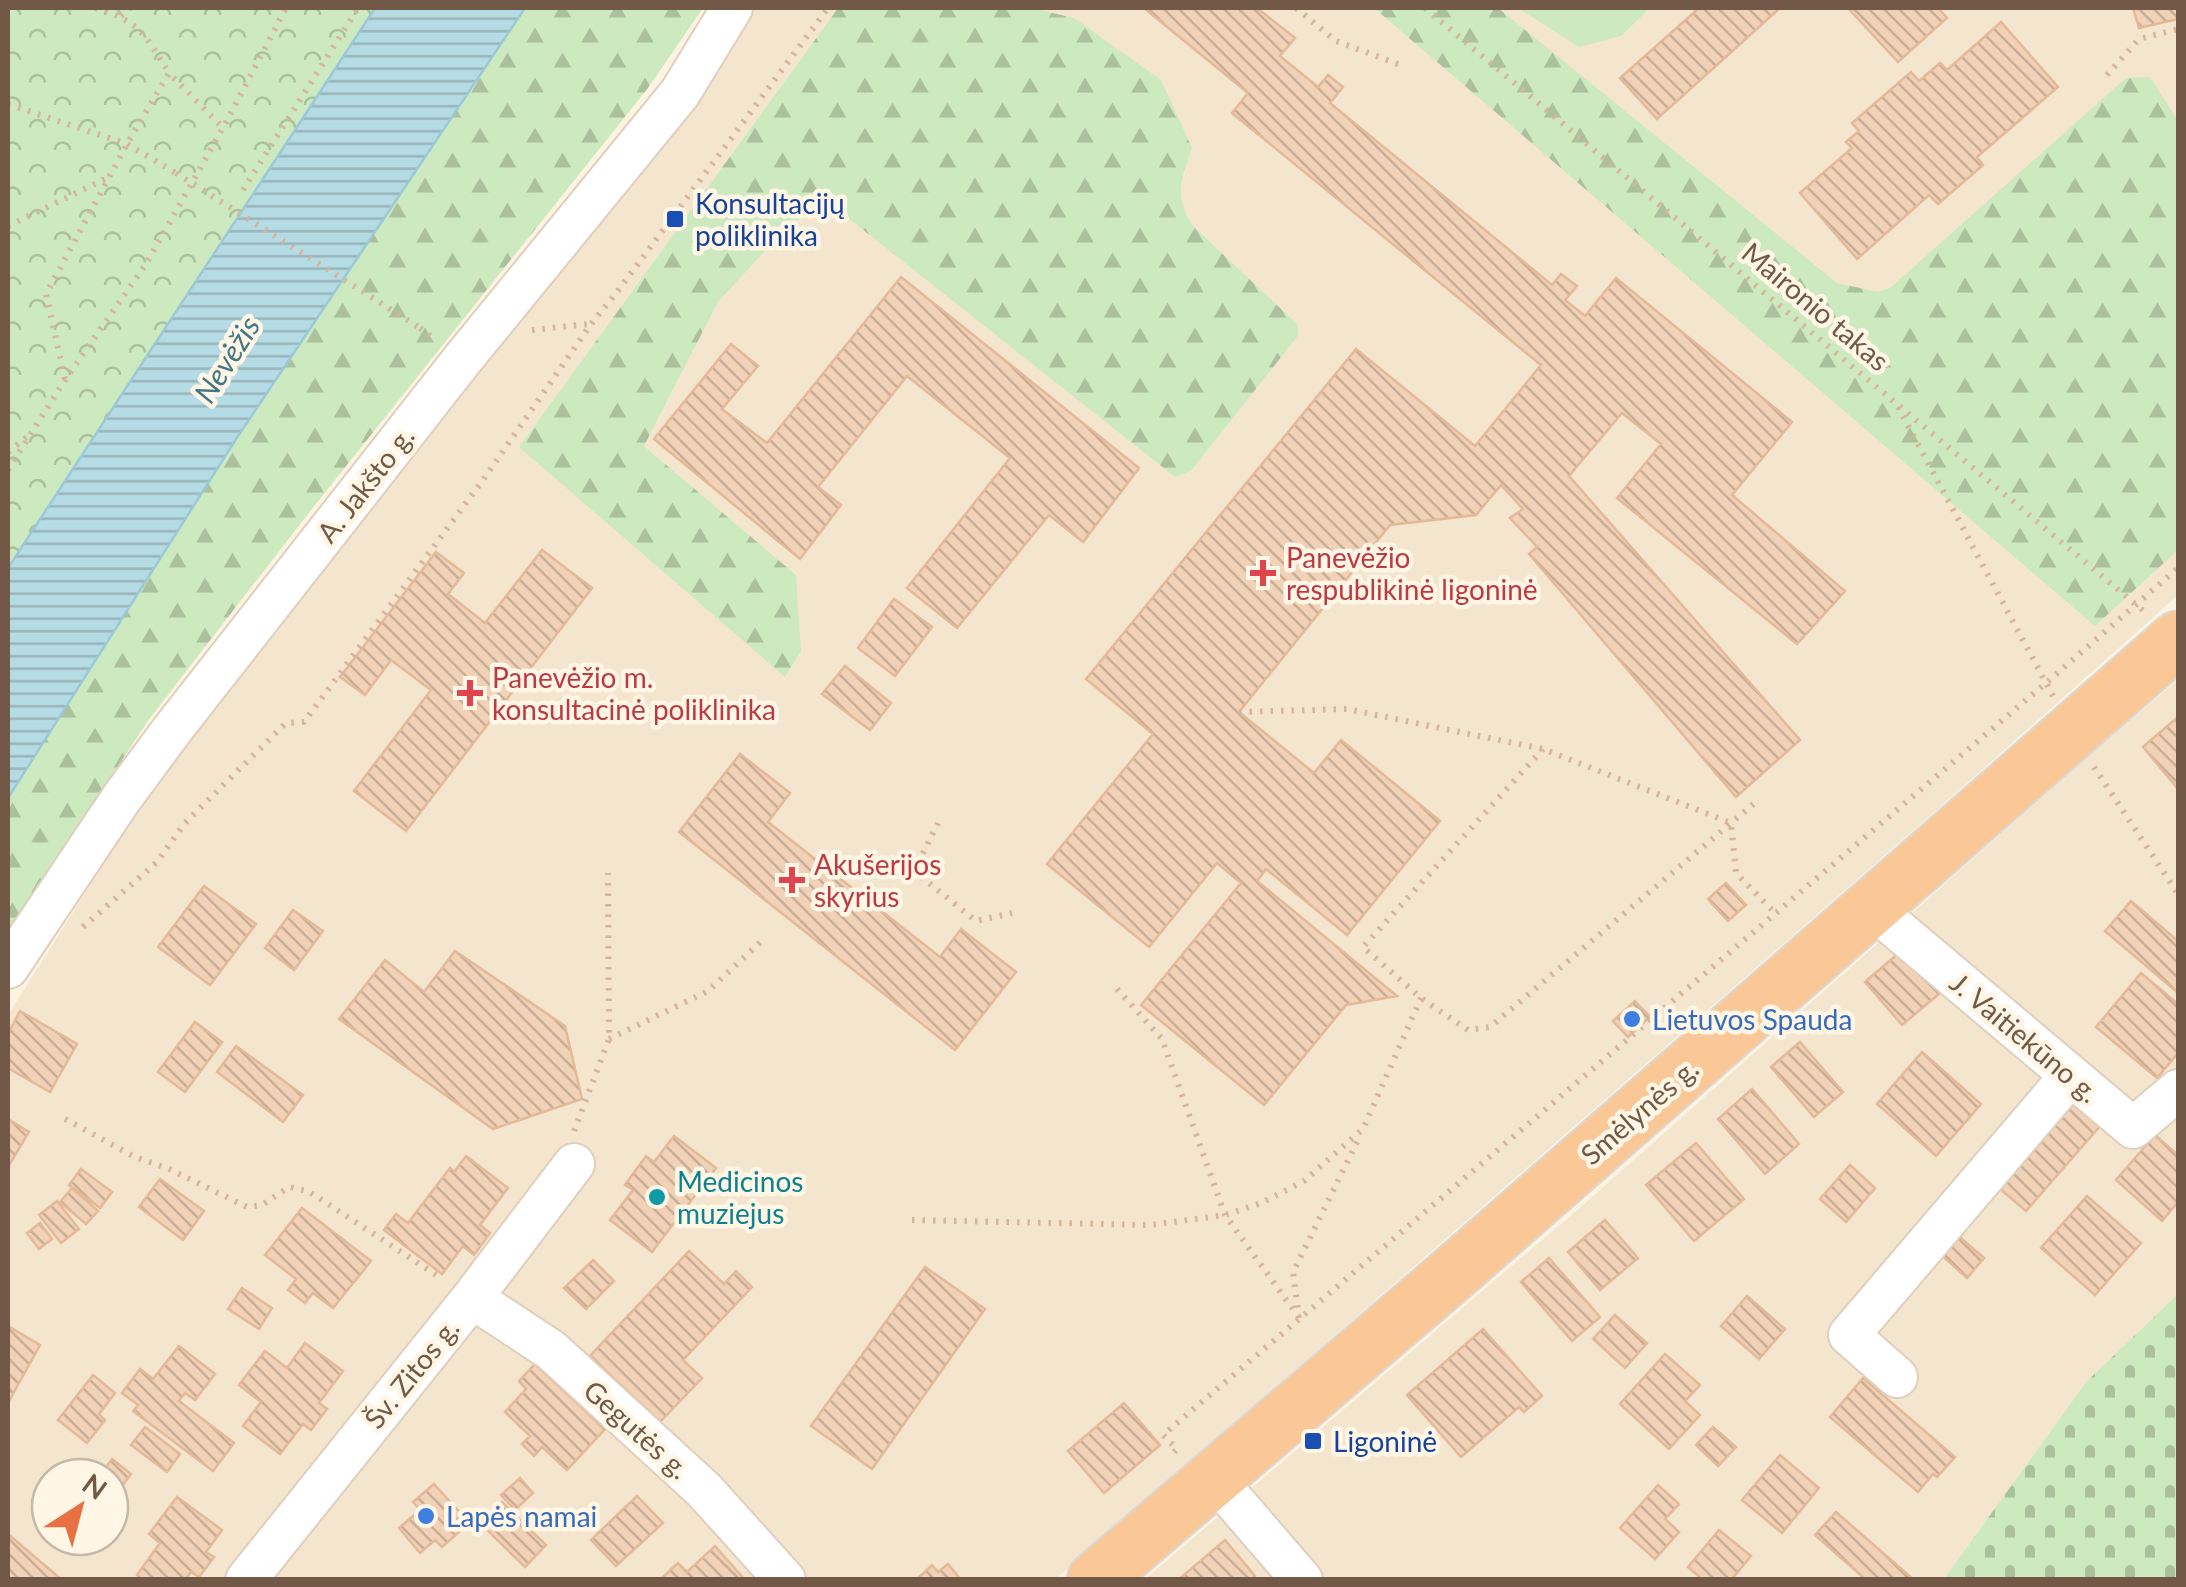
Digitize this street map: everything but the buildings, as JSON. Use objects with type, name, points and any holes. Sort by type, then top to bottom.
[{"type":"highway","name":"Smėlynės g.","points":[[1095,1580],[1456,1271],[2178,639]]},
{"type":"street","name":"A. Jakšto g.","points":[[8,968],[172,730],[485,330],[680,93],[732,8]]},
{"type":"street","name":"J. Vaitiekūno g.","points":[[1872,908],[2133,1128],[2178,1090]]},
{"type":"street","points":[[1897,1377],[1849,1335],[2070,1076]]},
{"type":"street","name":"Šv. Zitos g.","points":[[246,1580],[574,1164]]},
{"type":"street","name":"Gegutės g.","points":[[472,1298],[551,1350],[704,1490],[785,1580]]},
{"type":"street","points":[[1203,1487],[1302,1580]]},
{"type":"path","points":[[94,8],[121,12],[130,8]]},
{"type":"path","points":[[8,470],[146,264],[286,8]]},
{"type":"path","points":[[243,190],[358,8]]},
{"type":"path","points":[[77,932],[157,862],[185,823],[286,722],[304,722],[483,480],[590,324],[828,8]]},
{"type":"path","points":[[1296,8],[1336,41],[1403,66]]},
{"type":"path","name":"Maironio takas","points":[[1425,8],[2178,639]]},
{"type":"path","points":[[121,12],[145,35],[169,73],[223,128]]},
{"type":"path","points":[[2107,75],[2139,39],[2178,29]]},
{"type":"path","points":[[65,380],[46,294],[169,73]]},
{"type":"path","points":[[8,104],[127,144],[420,328]]},
{"type":"path","points":[[8,226],[108,178]]},
{"type":"path","points":[[1895,402],[2072,732],[2178,894]]},
{"type":"path","points":[[8,452],[32,433]]},
{"type":"path","points":[[1203,1487],[1163,1462],[1177,1449],[1164,1435],[2178,568]]},
{"type":"path","points":[[1239,712],[1347,709],[1543,748],[1731,823]]},
{"type":"path","points":[[1543,748],[1362,947],[1421,998],[1468,1030],[1490,1027],[1757,801]]},
{"type":"path","points":[[938,823],[914,870],[976,921],[1012,912]]},
{"type":"path","points":[[1731,823],[1736,874],[1776,914]]},
{"type":"path","points":[[574,1164],[567,1149],[609,1039],[608,874]]},
{"type":"path","points":[[609,1039],[708,992],[765,938]]},
{"type":"path","points":[[1117,989],[1162,1039],[1225,1215],[1300,1319]]},
{"type":"path","points":[[1300,1319],[1293,1272],[1421,998]]},
{"type":"path","points":[[64,1118],[135,1157],[247,1207],[262,1205],[290,1187],[308,1191],[472,1298]]},
{"type":"path","points":[[912,1220],[1150,1225],[1225,1215],[1261,1203],[1304,1181],[1363,1129]]},
{"type":"shaded area","points":[[749,8],[838,8],[519,447],[796,575],[644,446],[718,302],[778,237],[824,198],[1175,477],[1191,471],[1298,336],[1192,225],[1183,210],[1179,191],[1192,148],[1074,18],[1032,8],[2178,8],[2178,595],[1056,1579],[8,1579],[8,1015],[153,786]]},
{"type":"shaded area","points":[[2178,680],[2178,1294],[2086,1382],[1944,1579],[1144,1580],[1582,1206]]},
{"type":"green space","points":[[8,8],[375,8],[8,568]]},
{"type":"green space","points":[[525,8],[703,8],[648,88],[150,718],[8,932],[8,798],[238,436]]},
{"type":"green space","points":[[838,8],[1032,8],[1074,18],[1161,80],[1192,148],[1181,195],[1186,214],[1192,225],[1298,325],[1298,336],[1191,471],[1175,477],[823,198],[778,237],[718,302],[644,446],[796,575],[801,651],[785,677],[519,447]]},
{"type":"green space","points":[[1374,8],[1498,8],[1837,283],[1878,292],[1890,288],[2126,78],[2150,77],[2178,121],[2178,550],[2095,626]]},
{"type":"green space","points":[[1518,8],[1650,8],[1621,36],[1579,47]]},
{"type":"green space","points":[[2178,1294],[2178,1579],[1944,1579],[2086,1382]]},
{"type":"water","name":"Nevėžis","points":[[375,8],[525,8],[238,436],[8,798],[8,568]]},
{"type":"place","name":"Konsultacijų poliklinika","points":[[675,219]]},
{"type":"place","name":"Panevėžio respublikinė ligoninė","points":[[1263,573]]},
{"type":"place","name":"Panevėžio m. konsultacinė poliklinika","points":[[470,693]]},
{"type":"place","name":"Akušerijos skyrius","points":[[792,880]]},
{"type":"place","name":"Lietuvos Spauda","points":[[1632,1019]]},
{"type":"place","name":"Medicinos muziejus","points":[[657,1197]]},
{"type":"place","name":"Ligoninė","points":[[1313,1441]]},
{"type":"place","name":"Lapės namai","points":[[426,1516]]}]
